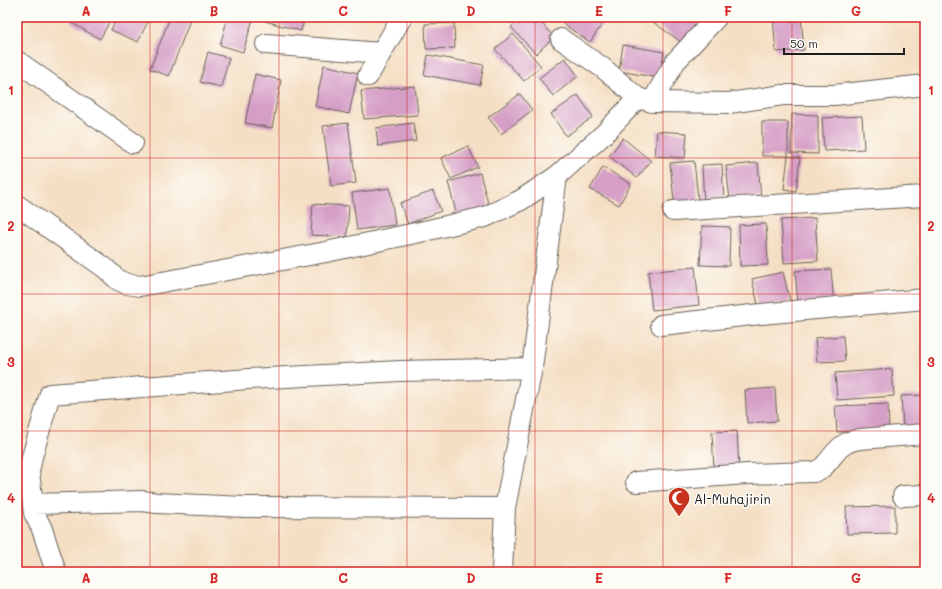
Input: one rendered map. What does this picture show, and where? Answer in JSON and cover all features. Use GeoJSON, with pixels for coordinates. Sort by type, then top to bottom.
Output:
{"type":"FeatureCollection","features":[{"type":"Feature","properties":{"kind":"street"},"geometry":{"type":"LineString","coordinates":[[368,76],[402,17]]}},
{"type":"Feature","properties":{"kind":"street"},"geometry":{"type":"LineString","coordinates":[[17,205],[105,268],[118,280],[126,284],[140,286],[326,252],[485,217],[521,200],[557,176],[645,100],[675,62],[717,17]]}},
{"type":"Feature","properties":{"kind":"street"},"geometry":{"type":"LineString","coordinates":[[561,39],[603,68],[645,100],[729,103],[783,95],[834,94],[925,85]]}},
{"type":"Feature","properties":{"kind":"street"},"geometry":{"type":"LineString","coordinates":[[266,44],[381,52]]}},
{"type":"Feature","properties":{"kind":"street"},"geometry":{"type":"LineString","coordinates":[[17,61],[132,143]]}},
{"type":"Feature","properties":{"kind":"street"},"geometry":{"type":"LineString","coordinates":[[502,572],[505,508],[532,368],[557,176]]}},
{"type":"Feature","properties":{"kind":"street"},"geometry":{"type":"LineString","coordinates":[[673,211],[925,196]]}},
{"type":"Feature","properties":{"kind":"street"},"geometry":{"type":"LineString","coordinates":[[661,324],[925,299]]}},
{"type":"Feature","properties":{"kind":"street"},"geometry":{"type":"LineString","coordinates":[[56,572],[42,529],[34,513],[23,467],[34,450],[50,394],[400,371],[532,368]]}},
{"type":"Feature","properties":{"kind":"street"},"geometry":{"type":"LineString","coordinates":[[636,482],[747,474],[814,472],[825,465],[845,443],[860,439],[925,434]]}},
{"type":"Feature","properties":{"kind":"street"},"geometry":{"type":"LineString","coordinates":[[904,496],[925,495]]}},
{"type":"Feature","properties":{"kind":"street"},"geometry":{"type":"LineString","coordinates":[[33,504],[142,501],[244,507],[505,508]]}},
{"type":"Feature","properties":{"kind":"building"},"geometry":{"type":"Polygon","coordinates":[[[73,17],[103,17],[110,21],[100,39],[70,22],[73,17]]]}},
{"type":"Feature","properties":{"kind":"building"},"geometry":{"type":"Polygon","coordinates":[[[117,17],[150,17],[138,42],[111,30],[117,17]]]}},
{"type":"Feature","properties":{"kind":"building"},"geometry":{"type":"Polygon","coordinates":[[[170,17],[181,17],[190,20],[169,76],[150,69],[170,17]]]}},
{"type":"Feature","properties":{"kind":"building"},"geometry":{"type":"Polygon","coordinates":[[[228,17],[245,17],[253,19],[243,52],[220,45],[228,17]]]}},
{"type":"Feature","properties":{"kind":"building"},"geometry":{"type":"Polygon","coordinates":[[[266,17],[305,17],[301,31],[265,21],[266,17]]]}},
{"type":"Feature","properties":{"kind":"building"},"geometry":{"type":"Polygon","coordinates":[[[522,17],[536,17],[554,37],[536,54],[511,27],[522,17]]]}},
{"type":"Feature","properties":{"kind":"building"},"geometry":{"type":"Polygon","coordinates":[[[568,17],[607,17],[590,42],[563,24],[568,17]]]}},
{"type":"Feature","properties":{"kind":"building"},"geometry":{"type":"Polygon","coordinates":[[[646,17],[690,17],[699,23],[684,44],[646,17]]]}},
{"type":"Feature","properties":{"kind":"building"},"geometry":{"type":"Polygon","coordinates":[[[773,17],[801,17],[804,50],[776,52],[773,17]]]}},
{"type":"Feature","properties":{"kind":"building"},"geometry":{"type":"Polygon","coordinates":[[[454,23],[455,48],[426,49],[425,24],[454,23]]]}},
{"type":"Feature","properties":{"kind":"building"},"geometry":{"type":"Polygon","coordinates":[[[513,34],[541,66],[524,81],[495,49],[513,34]]]}},
{"type":"Feature","properties":{"kind":"building"},"geometry":{"type":"Polygon","coordinates":[[[623,45],[664,52],[659,78],[619,71],[623,45]]]}},
{"type":"Feature","properties":{"kind":"building"},"geometry":{"type":"Polygon","coordinates":[[[208,52],[229,58],[221,87],[200,82],[208,52]]]}},
{"type":"Feature","properties":{"kind":"building"},"geometry":{"type":"Polygon","coordinates":[[[428,55],[484,65],[480,85],[424,75],[428,55]]]}},
{"type":"Feature","properties":{"kind":"building"},"geometry":{"type":"Polygon","coordinates":[[[565,58],[578,76],[553,96],[539,78],[565,58]]]}},
{"type":"Feature","properties":{"kind":"building"},"geometry":{"type":"Polygon","coordinates":[[[324,65],[358,73],[349,114],[315,106],[324,65]]]}},
{"type":"Feature","properties":{"kind":"building"},"geometry":{"type":"Polygon","coordinates":[[[255,74],[281,80],[272,128],[245,123],[255,74]]]}},
{"type":"Feature","properties":{"kind":"building"},"geometry":{"type":"Polygon","coordinates":[[[415,86],[418,115],[364,119],[361,91],[415,86]]]}},
{"type":"Feature","properties":{"kind":"building"},"geometry":{"type":"Polygon","coordinates":[[[520,94],[532,110],[501,134],[488,117],[520,94]]]}},
{"type":"Feature","properties":{"kind":"building"},"geometry":{"type":"Polygon","coordinates":[[[578,95],[593,117],[566,136],[551,114],[578,95]]]}},
{"type":"Feature","properties":{"kind":"building"},"geometry":{"type":"Polygon","coordinates":[[[792,114],[818,115],[818,154],[791,153],[792,114]]]}},
{"type":"Feature","properties":{"kind":"building"},"geometry":{"type":"Polygon","coordinates":[[[862,116],[864,149],[824,151],[822,118],[862,116]]]}},
{"type":"Feature","properties":{"kind":"building"},"geometry":{"type":"Polygon","coordinates":[[[762,122],[788,122],[788,156],[762,156],[762,122]]]}},
{"type":"Feature","properties":{"kind":"building"},"geometry":{"type":"Polygon","coordinates":[[[348,123],[356,183],[331,186],[323,126],[348,123]]]}},
{"type":"Feature","properties":{"kind":"building"},"geometry":{"type":"Polygon","coordinates":[[[413,123],[416,141],[378,146],[376,128],[413,123]]]}},
{"type":"Feature","properties":{"kind":"building"},"geometry":{"type":"Polygon","coordinates":[[[657,131],[687,133],[685,158],[655,156],[657,131]]]}},
{"type":"Feature","properties":{"kind":"building"},"geometry":{"type":"Polygon","coordinates":[[[623,138],[651,161],[637,178],[609,156],[623,138]]]}},
{"type":"Feature","properties":{"kind":"building"},"geometry":{"type":"Polygon","coordinates":[[[468,146],[478,167],[451,179],[441,158],[468,146]]]}},
{"type":"Feature","properties":{"kind":"building"},"geometry":{"type":"Polygon","coordinates":[[[788,156],[800,158],[796,191],[784,189],[788,156]]]}},
{"type":"Feature","properties":{"kind":"building"},"geometry":{"type":"Polygon","coordinates":[[[694,161],[699,208],[675,210],[670,163],[694,161]]]}},
{"type":"Feature","properties":{"kind":"building"},"geometry":{"type":"Polygon","coordinates":[[[758,163],[761,198],[730,200],[726,166],[758,163]]]}},
{"type":"Feature","properties":{"kind":"building"},"geometry":{"type":"Polygon","coordinates":[[[722,164],[724,204],[704,204],[702,165],[722,164]]]}},
{"type":"Feature","properties":{"kind":"building"},"geometry":{"type":"Polygon","coordinates":[[[603,167],[631,184],[619,205],[590,189],[603,167]]]}},
{"type":"Feature","properties":{"kind":"building"},"geometry":{"type":"Polygon","coordinates":[[[480,173],[489,207],[457,216],[448,182],[480,173]]]}},
{"type":"Feature","properties":{"kind":"building"},"geometry":{"type":"Polygon","coordinates":[[[390,188],[395,225],[357,230],[352,193],[390,188]]]}},
{"type":"Feature","properties":{"kind":"building"},"geometry":{"type":"Polygon","coordinates":[[[433,191],[441,211],[408,224],[400,203],[433,191]]]}},
{"type":"Feature","properties":{"kind":"building"},"geometry":{"type":"Polygon","coordinates":[[[313,204],[349,206],[347,237],[311,235],[313,204]]]}},
{"type":"Feature","properties":{"kind":"building"},"geometry":{"type":"Polygon","coordinates":[[[815,218],[818,261],[784,263],[781,220],[815,218]]]}},
{"type":"Feature","properties":{"kind":"building"},"geometry":{"type":"Polygon","coordinates":[[[766,224],[768,265],[740,266],[739,225],[766,224]]]}},
{"type":"Feature","properties":{"kind":"building"},"geometry":{"type":"Polygon","coordinates":[[[702,226],[730,227],[729,266],[700,265],[702,226]]]}},
{"type":"Feature","properties":{"kind":"building"},"geometry":{"type":"Polygon","coordinates":[[[695,267],[699,305],[652,310],[648,272],[695,267]]]}},
{"type":"Feature","properties":{"kind":"building"},"geometry":{"type":"Polygon","coordinates":[[[831,269],[834,304],[798,306],[795,271],[831,269]]]}},
{"type":"Feature","properties":{"kind":"building"},"geometry":{"type":"Polygon","coordinates":[[[783,272],[790,301],[759,309],[752,279],[783,272]]]}},
{"type":"Feature","properties":{"kind":"building"},"geometry":{"type":"Polygon","coordinates":[[[843,336],[845,361],[817,362],[815,338],[843,336]]]}},
{"type":"Feature","properties":{"kind":"building"},"geometry":{"type":"Polygon","coordinates":[[[892,369],[894,396],[837,400],[835,373],[892,369]]]}},
{"type":"Feature","properties":{"kind":"building"},"geometry":{"type":"Polygon","coordinates":[[[775,388],[777,421],[747,423],[745,390],[775,388]]]}},
{"type":"Feature","properties":{"kind":"building"},"geometry":{"type":"Polygon","coordinates":[[[925,395],[925,427],[903,428],[901,396],[925,395]]]}},
{"type":"Feature","properties":{"kind":"building"},"geometry":{"type":"Polygon","coordinates":[[[888,404],[889,430],[837,432],[835,406],[888,404]]]}},
{"type":"Feature","properties":{"kind":"building"},"geometry":{"type":"Polygon","coordinates":[[[737,431],[739,470],[714,471],[712,432],[737,431]]]}},
{"type":"Feature","properties":{"kind":"building"},"geometry":{"type":"Polygon","coordinates":[[[895,506],[895,533],[847,534],[846,507],[895,506]]]}},
{"type":"Feature","properties":{"kind":"place","name":"Al-Muhajirin"},"geometry":{"type":"Point","coordinates":[679,518]}}]}
